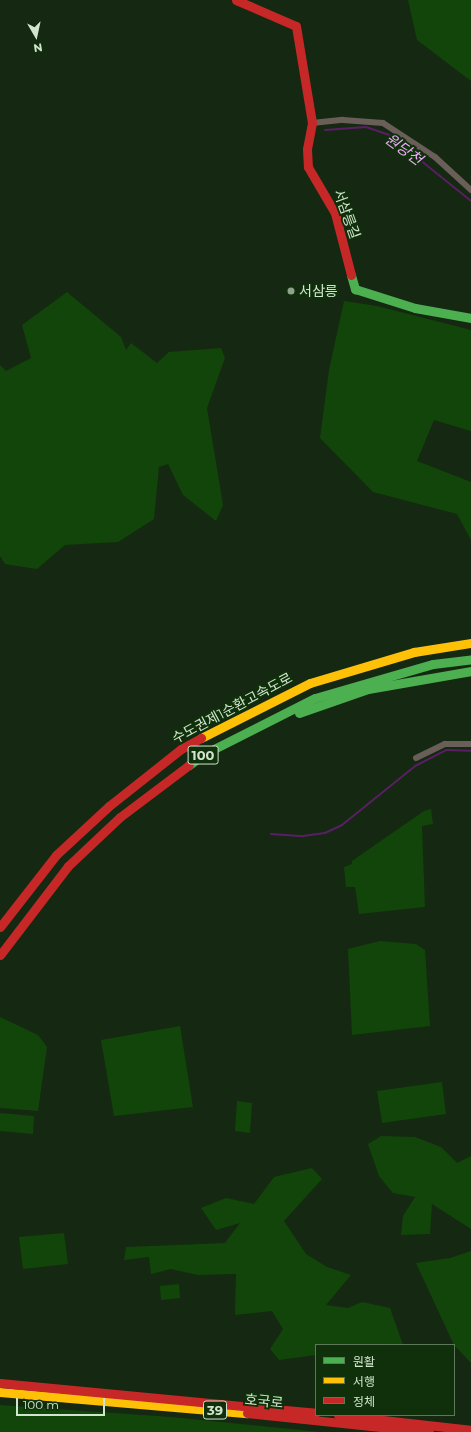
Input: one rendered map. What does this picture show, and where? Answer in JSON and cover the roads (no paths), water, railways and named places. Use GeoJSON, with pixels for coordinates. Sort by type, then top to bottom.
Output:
{"type":"FeatureCollection","features":[{"type":"Feature","properties":{"kind":"main road","name":"서삼릉길"},"geometry":{"type":"LineString","coordinates":[[236,0],[296,26],[312,123],[307,149],[308,167],[335,213],[355,289],[416,308],[471,318]]}},
{"type":"Feature","properties":{"kind":"main road","name":"수도권제1순환고속도로"},"geometry":{"type":"LineString","coordinates":[[0,928],[33,883],[66,845],[109,806],[181,749],[257,707],[310,683],[414,652],[471,643]]}},
{"type":"Feature","properties":{"kind":"main road","name":"수도권제1순환고속도로"},"geometry":{"type":"LineString","coordinates":[[0,955],[68,866],[120,817],[190,764],[236,736],[315,698],[433,664],[471,659]]}},
{"type":"Feature","properties":{"kind":"main road"},"geometry":{"type":"LineString","coordinates":[[190,764],[284,719],[349,694],[397,682],[471,671]]}},
{"type":"Feature","properties":{"kind":"main road","name":"호국로"},"geometry":{"type":"LineString","coordinates":[[0,1383],[315,1413]]}},
{"type":"Feature","properties":{"kind":"main road","name":"호국로"},"geometry":{"type":"LineString","coordinates":[[0,1392],[149,1402],[404,1427],[471,1430]]}},
{"type":"Feature","properties":{"kind":"main road","name":"호국로"},"geometry":{"type":"LineString","coordinates":[[344,1416],[429,1432]]}},
{"type":"Feature","properties":{"kind":"street"},"geometry":{"type":"LineString","coordinates":[[312,123],[343,120],[383,123],[435,157],[471,190]]}},
{"type":"Feature","properties":{"kind":"street"},"geometry":{"type":"LineString","coordinates":[[416,758],[445,744],[471,744]]}},
{"type":"Feature","properties":{"kind":"waterway","name":"원당천"},"geometry":{"type":"LineString","coordinates":[[325,130],[366,127],[389,135],[471,201]]}},
{"type":"Feature","properties":{"kind":"waterway"},"geometry":{"type":"LineString","coordinates":[[271,834],[303,836],[325,833],[342,825],[415,766],[446,750],[471,751]]}},
{"type":"Feature","properties":{"kind":"place","name":"서삼릉"},"geometry":{"type":"Point","coordinates":[291,291]}}]}
